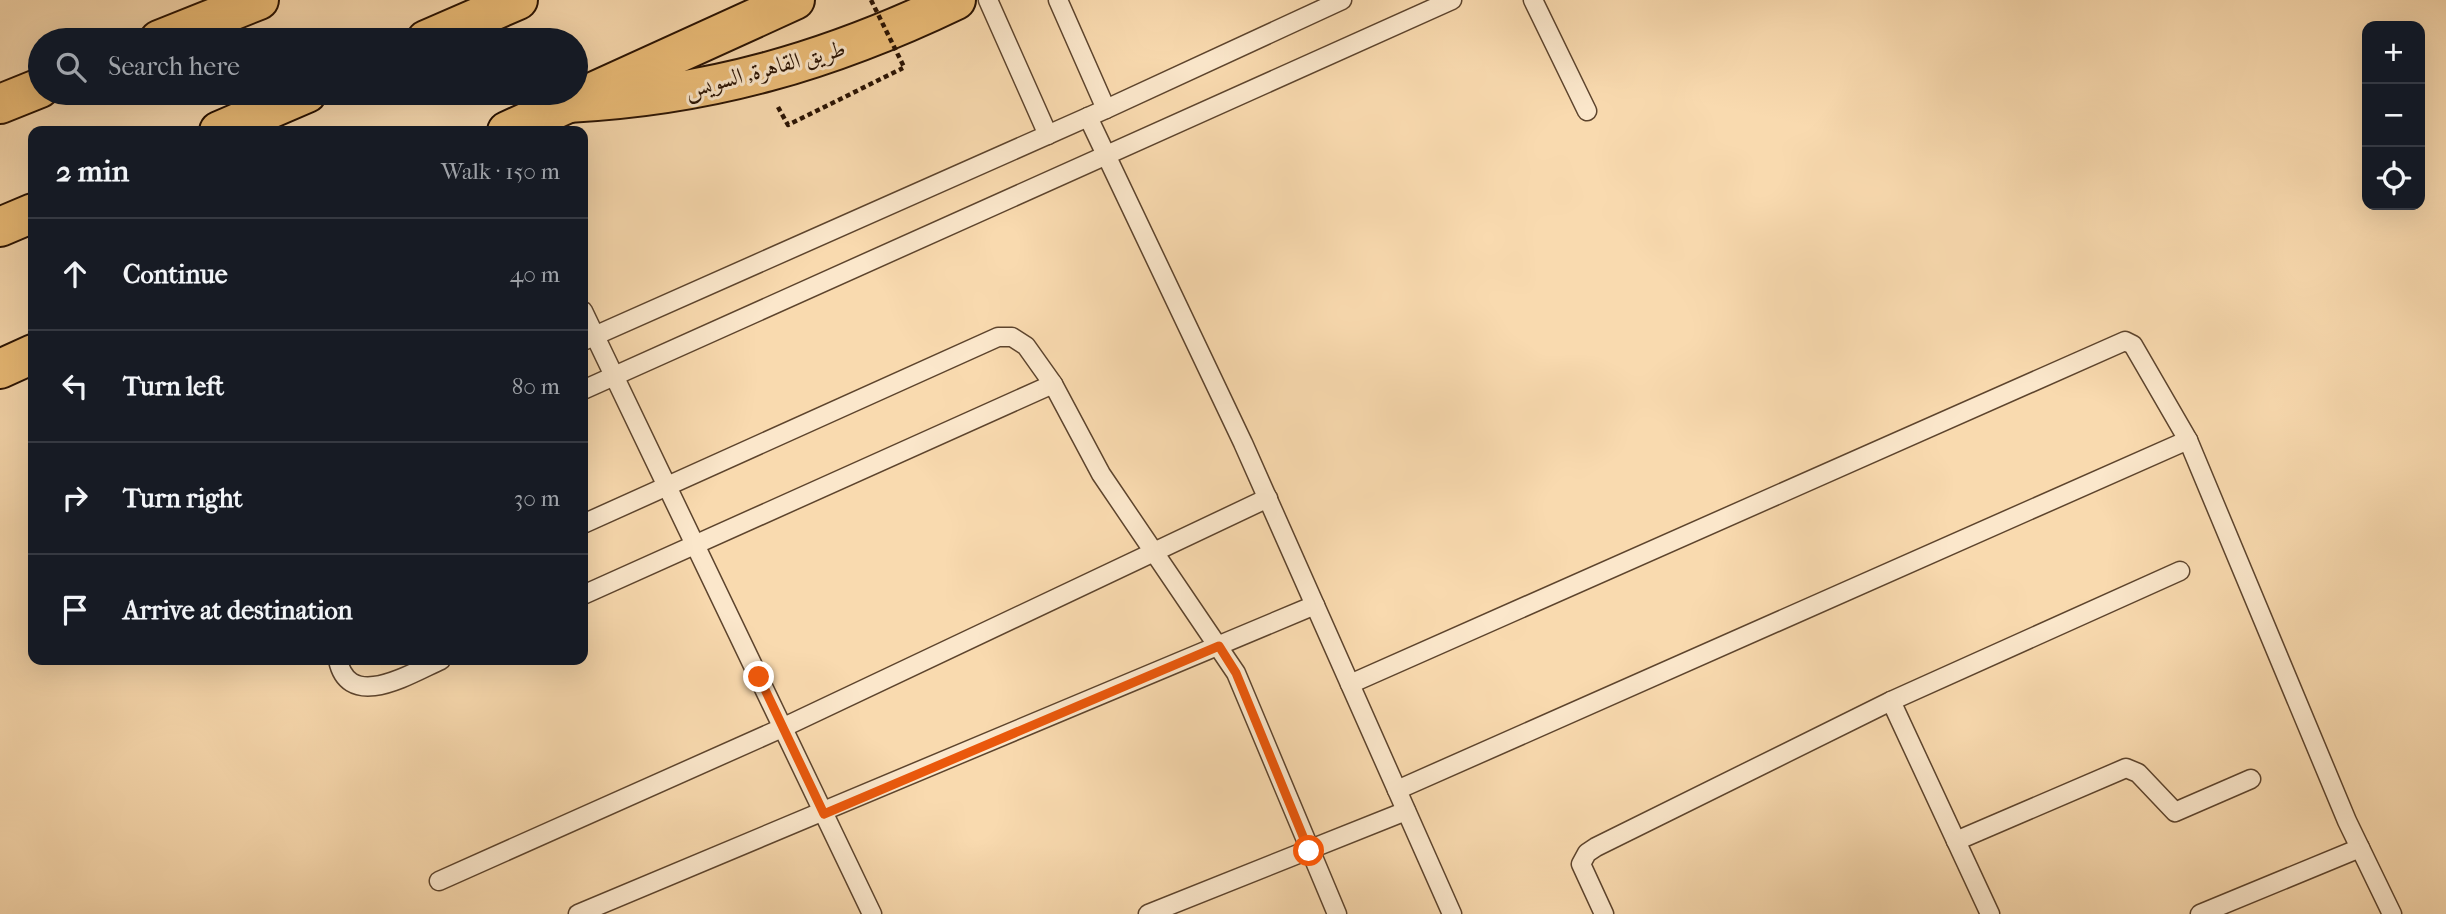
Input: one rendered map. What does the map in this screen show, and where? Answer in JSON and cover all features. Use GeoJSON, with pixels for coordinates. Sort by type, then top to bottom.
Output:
{"type":"FeatureCollection","features":[{"type":"Feature","properties":{"kind":"main road"},"geometry":{"type":"LineString","coordinates":[[178,28],[207,10],[257,0]]}},
{"type":"Feature","properties":{"kind":"main road"},"geometry":{"type":"LineString","coordinates":[[454,28],[518,0]]}},
{"type":"Feature","properties":{"kind":"main road","name":"طريق القاهرة, السويس"},"geometry":{"type":"LineString","coordinates":[[588,93],[795,0]]}},
{"type":"Feature","properties":{"kind":"main road","name":"طريق القاهرة, السويس"},"geometry":{"type":"LineString","coordinates":[[588,101],[665,95],[762,75],[875,38],[956,0]]}},
{"type":"Feature","properties":{"kind":"main road"},"geometry":{"type":"LineString","coordinates":[[0,104],[28,93]]}},
{"type":"Feature","properties":{"kind":"main road"},"geometry":{"type":"LineString","coordinates":[[231,126],[279,105]]}},
{"type":"Feature","properties":{"kind":"main road","name":"طريق القاهرة, السويس"},"geometry":{"type":"LineString","coordinates":[[518,126],[562,105]]}},
{"type":"Feature","properties":{"kind":"main road"},"geometry":{"type":"LineString","coordinates":[[0,227],[28,215]]}},
{"type":"Feature","properties":{"kind":"main road"},"geometry":{"type":"LineString","coordinates":[[0,369],[28,356]]}},
{"type":"Feature","properties":{"kind":"lane"},"geometry":{"type":"LineString","coordinates":[[988,0],[1048,135]]}},
{"type":"Feature","properties":{"kind":"lane"},"geometry":{"type":"LineString","coordinates":[[1058,0],[1106,109]]}},
{"type":"Feature","properties":{"kind":"lane"},"geometry":{"type":"LineString","coordinates":[[872,914],[616,375],[589,338],[1106,109],[1342,0]]}},
{"type":"Feature","properties":{"kind":"lane"},"geometry":{"type":"LineString","coordinates":[[588,388],[1452,0]]}},
{"type":"Feature","properties":{"kind":"lane"},"geometry":{"type":"LineString","coordinates":[[1533,0],[1587,111]]}},
{"type":"Feature","properties":{"kind":"lane"},"geometry":{"type":"LineString","coordinates":[[1088,117],[1268,498],[1452,914]]}},
{"type":"Feature","properties":{"kind":"lane"},"geometry":{"type":"LineString","coordinates":[[588,522],[998,337],[1012,337],[1026,346],[1053,384],[1101,474],[1236,673],[1337,914]]}},
{"type":"Feature","properties":{"kind":"lane"},"geometry":{"type":"LineString","coordinates":[[1350,684],[2125,341],[2133,345],[2188,440],[2360,848],[2392,914]]}},
{"type":"Feature","properties":{"kind":"lane"},"geometry":{"type":"LineString","coordinates":[[588,594],[1053,384]]}},
{"type":"Feature","properties":{"kind":"lane"},"geometry":{"type":"LineString","coordinates":[[1397,790],[2188,440]]}},
{"type":"Feature","properties":{"kind":"lane"},"geometry":{"type":"LineString","coordinates":[[439,881],[782,728],[1268,498]]}},
{"type":"Feature","properties":{"kind":"lane"},"geometry":{"type":"LineString","coordinates":[[1604,914],[1582,870],[1582,859],[1587,853],[1891,701],[2180,571]]}},
{"type":"Feature","properties":{"kind":"lane"},"geometry":{"type":"LineString","coordinates":[[578,914],[824,814],[1315,605]]}},
{"type":"Feature","properties":{"kind":"lane"},"geometry":{"type":"LineString","coordinates":[[340,665],[344,675],[354,683],[376,688],[429,665]]}},
{"type":"Feature","properties":{"kind":"lane"},"geometry":{"type":"LineString","coordinates":[[1891,701],[1990,914]]}},
{"type":"Feature","properties":{"kind":"lane"},"geometry":{"type":"LineString","coordinates":[[1956,841],[2126,768],[2138,773],[2175,811],[2251,779]]}},
{"type":"Feature","properties":{"kind":"lane"},"geometry":{"type":"LineString","coordinates":[[1148,914],[1406,811]]}},
{"type":"Feature","properties":{"kind":"lane"},"geometry":{"type":"LineString","coordinates":[[2200,914],[2360,848]]}},
{"type":"Feature","properties":{"kind":"path"},"geometry":{"type":"LineString","coordinates":[[788,125],[904,67],[871,0]]}},
{"type":"Feature","properties":{"kind":"route"},"geometry":{"type":"LineString","coordinates":[[759,677],[824,814],[1219,646],[1236,673],[1309,851]]}}]}
